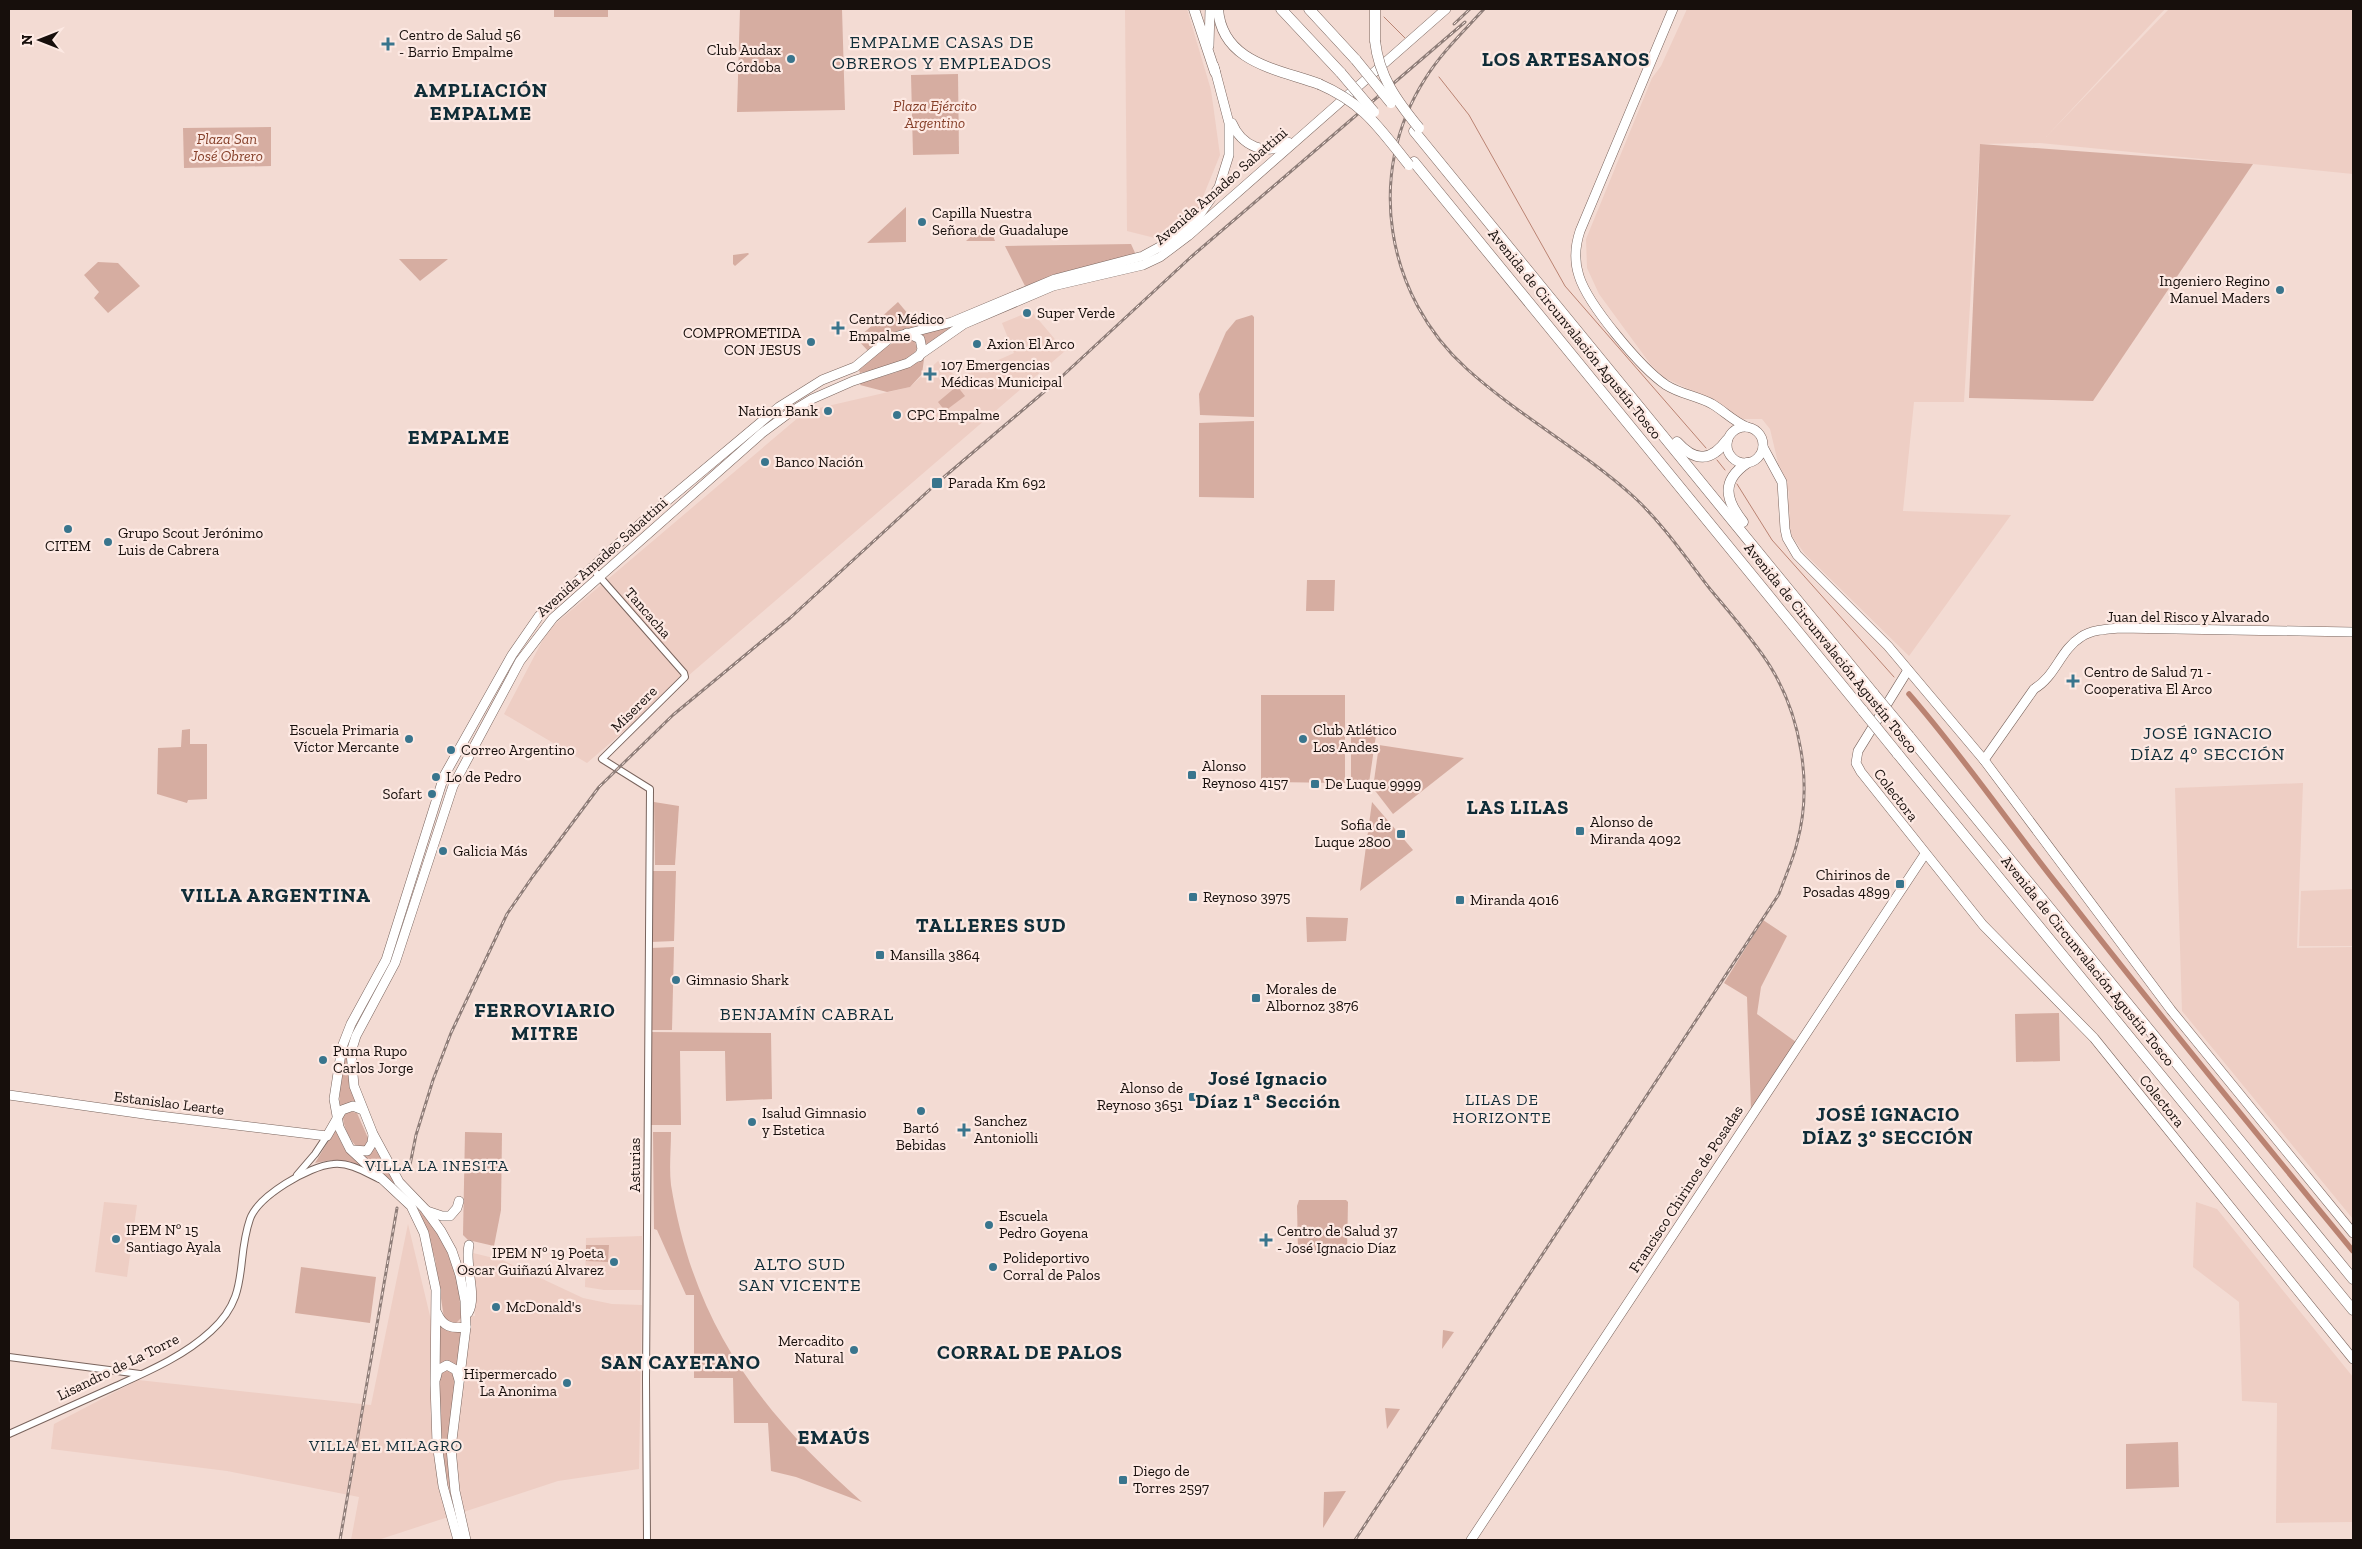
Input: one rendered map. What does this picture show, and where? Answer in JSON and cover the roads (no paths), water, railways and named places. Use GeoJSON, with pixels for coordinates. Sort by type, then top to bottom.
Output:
{"type":"FeatureCollection","features":[{"type":"Feature","properties":{"kind":"highway"},"geometry":{"type":"LineString","coordinates":[[1194,9],[1215,72]]}},
{"type":"Feature","properties":{"kind":"highway"},"geometry":{"type":"LineString","coordinates":[[1218,9],[1225,34],[1243,56],[1256,63],[1319,84],[1348,98],[1364,111],[1412,164]]}},
{"type":"Feature","properties":{"kind":"highway","name":"Avenida de Circunvalación Agustín Tosco"},"geometry":{"type":"LineString","coordinates":[[1281,9],[1341,73],[1412,164],[1545,322],[2353,1310]]}},
{"type":"Feature","properties":{"kind":"highway","name":"Avenida de Circunvalación Agustín Tosco"},"geometry":{"type":"LineString","coordinates":[[1309,9],[1416,130],[1534,278],[2353,1279]]}},
{"type":"Feature","properties":{"kind":"highway"},"geometry":{"type":"LineString","coordinates":[[1375,9],[1375,41],[1378,63],[1387,86],[1416,130]]}},
{"type":"Feature","properties":{"kind":"highway"},"geometry":{"type":"LineString","coordinates":[[1550,296],[1579,324],[1686,452],[1697,456],[1708,456],[1720,449],[1728,439]]}},
{"type":"Feature","properties":{"kind":"highway"},"geometry":{"type":"LineString","coordinates":[[1748,463],[1731,476],[1728,489],[1729,498],[1737,515],[1773,561],[1790,591]]}},
{"type":"Feature","properties":{"kind":"main road","name":"Avenida Amadeo Sabattini"},"geometry":{"type":"LineString","coordinates":[[466,1540],[440,1476],[434,1384],[436,1310],[432,1265],[422,1226],[411,1206],[382,1181],[350,1149],[342,1136],[336,1118],[335,1085],[342,1047],[351,1024],[386,960],[444,776],[525,633],[548,606],[764,418],[809,388],[855,367],[886,340],[952,322],[1061,277],[1136,258],[1161,247],[1196,220],[1208,206],[1225,172],[1230,139],[1225,101],[1215,72],[1208,40],[1210,9]]}},
{"type":"Feature","properties":{"kind":"main road"},"geometry":{"type":"LineString","coordinates":[[1384,61],[1411,33],[1440,9]]}},
{"type":"Feature","properties":{"kind":"main road","name":"Avenida Amadeo Sabattini"},"geometry":{"type":"LineString","coordinates":[[458,1540],[451,1448],[466,1322],[460,1275],[452,1252],[440,1231],[425,1210],[395,1176],[373,1134],[353,1079],[351,1062],[353,1044],[395,963],[453,786],[534,640],[553,618],[599,576],[762,433],[788,413],[805,402],[853,380],[895,368],[919,357],[964,324],[1027,296],[1070,281],[1144,265],[1160,257],[1188,236],[1384,61],[1446,9]]}},
{"type":"Feature","properties":{"kind":"main road"},"geometry":{"type":"LineString","coordinates":[[1674,9],[1580,231],[1575,254],[1576,265],[1584,288],[1594,304],[1648,370],[1671,388],[1711,404],[1734,421],[1759,433],[1763,447],[1784,488],[1784,521],[1792,547],[1802,561],[1888,646],[1984,760],[2171,1010],[2353,1233]]}},
{"type":"Feature","properties":{"kind":"main road"},"geometry":{"type":"LineString","coordinates":[[1225,101],[1234,128],[1244,141],[1258,148],[1275,148],[1288,142],[1337,98],[1374,70]]}},
{"type":"Feature","properties":{"kind":"main road"},"geometry":{"type":"LineString","coordinates":[[907,333],[920,338],[922,349],[919,357]]}},
{"type":"Feature","properties":{"kind":"main road"},"geometry":{"type":"LineString","coordinates":[[1720,411],[1726,424],[1727,449],[1731,457],[1738,462],[1764,466],[1777,473]]}},
{"type":"Feature","properties":{"kind":"main road"},"geometry":{"type":"LineString","coordinates":[[1728,439],[1734,430],[1747,426]]}},
{"type":"Feature","properties":{"kind":"main road"},"geometry":{"type":"LineString","coordinates":[[1748,463],[1758,458],[1763,447]]}},
{"type":"Feature","properties":{"kind":"main road","name":"Juan del Risco y Alvarado"},"geometry":{"type":"LineString","coordinates":[[1984,760],[2034,689],[2046,682],[2074,642],[2084,635],[2110,629],[2353,632]]}},
{"type":"Feature","properties":{"kind":"main road","name":"Colectora"},"geometry":{"type":"LineString","coordinates":[[1908,670],[1856,758],[1861,772],[1983,925],[2094,1038],[2353,1359]]}},
{"type":"Feature","properties":{"kind":"main road","name":"Francisco Chirinos de Posadas"},"geometry":{"type":"LineString","coordinates":[[1471,1540],[1925,854]]}},
{"type":"Feature","properties":{"kind":"main road","name":"Estanislao Learte"},"geometry":{"type":"LineString","coordinates":[[9,1095],[151,1115],[327,1136]]}},
{"type":"Feature","properties":{"kind":"main road"},"geometry":{"type":"LineString","coordinates":[[336,1118],[342,1110],[348,1107],[363,1110]]}},
{"type":"Feature","properties":{"kind":"main road","name":"Lisandro de La Torre"},"geometry":{"type":"LineString","coordinates":[[327,1136],[336,1118]]}},
{"type":"Feature","properties":{"kind":"main road"},"geometry":{"type":"LineString","coordinates":[[350,1149],[359,1152],[367,1151],[372,1143],[373,1134]]}},
{"type":"Feature","properties":{"kind":"main road"},"geometry":{"type":"LineString","coordinates":[[425,1210],[436,1215],[446,1216],[453,1213],[459,1201]]}},
{"type":"Feature","properties":{"kind":"main road"},"geometry":{"type":"LineString","coordinates":[[436,1310],[444,1325],[452,1328],[466,1322],[471,1309],[472,1298],[468,1256],[469,1245]]}},
{"type":"Feature","properties":{"kind":"main road"},"geometry":{"type":"LineString","coordinates":[[434,1384],[438,1370],[447,1365],[456,1370],[459,1388]]}},
{"type":"Feature","properties":{"kind":"street","name":"Tancacha"},"geometry":{"type":"LineString","coordinates":[[591,567],[684,673],[685,677]]}},
{"type":"Feature","properties":{"kind":"street","name":"Miserere"},"geometry":{"type":"LineString","coordinates":[[650,790],[602,760],[685,677]]}},
{"type":"Feature","properties":{"kind":"street","name":"Asturias"},"geometry":{"type":"LineString","coordinates":[[647,1540],[650,790]]}},
{"type":"Feature","properties":{"kind":"street","name":"Lisandro de La Torre"},"geometry":{"type":"LineString","coordinates":[[291,1181],[311,1159],[327,1136]]}},
{"type":"Feature","properties":{"kind":"street","name":"Lisandro de La Torre"},"geometry":{"type":"LineString","coordinates":[[9,1434],[141,1374],[189,1348],[221,1322],[236,1298],[251,1217],[265,1200],[291,1181],[310,1170],[333,1164],[350,1166],[382,1181]]}},
{"type":"Feature","properties":{"kind":"street"},"geometry":{"type":"LineString","coordinates":[[9,1357],[141,1374]]}},
{"type":"Feature","properties":{"kind":"waterway"},"geometry":{"type":"LineString","coordinates":[[1384,17],[1405,38]]}},
{"type":"Feature","properties":{"kind":"waterway"},"geometry":{"type":"LineString","coordinates":[[1439,77],[1469,115],[1565,286],[1706,448]]}},
{"type":"Feature","properties":{"kind":"waterway"},"geometry":{"type":"LineString","coordinates":[[1717,460],[1725,470]]}},
{"type":"Feature","properties":{"kind":"waterway"},"geometry":{"type":"LineString","coordinates":[[1737,484],[1772,540],[1894,677]]}},
{"type":"Feature","properties":{"kind":"waterway"},"geometry":{"type":"LineString","coordinates":[[1909,694],[1949,742],[2044,868],[2135,983],[2353,1251]]}},
{"type":"Feature","properties":{"kind":"railway"},"geometry":{"type":"LineString","coordinates":[[1454,24],[1470,9]]}},
{"type":"Feature","properties":{"kind":"railway"},"geometry":{"type":"LineString","coordinates":[[1355,1540],[1779,894],[1797,843],[1802,821],[1804,798],[1801,752],[1790,707],[1770,666],[1749,636],[1645,507],[1614,480],[1508,402],[1467,369],[1439,339],[1417,306],[1402,270],[1393,232],[1390,193],[1395,154],[1406,115],[1431,69],[1484,9]]}},
{"type":"Feature","properties":{"kind":"railway"},"geometry":{"type":"LineString","coordinates":[[409,1170],[416,1135],[433,1080],[451,1033],[507,914],[599,787],[673,715],[790,618],[937,483],[1058,380],[1191,257],[1465,22]]}},
{"type":"Feature","properties":{"kind":"railway"},"geometry":{"type":"LineString","coordinates":[[340,1540],[397,1208]]}},
{"type":"Feature","properties":{"kind":"place","name":"Centro de Salud 56 - Barrio Empalme"},"geometry":{"type":"Point","coordinates":[388,44]}},
{"type":"Feature","properties":{"kind":"place","name":"Club Audax Córdoba"},"geometry":{"type":"Point","coordinates":[791,59]}},
{"type":"Feature","properties":{"kind":"place","name":"Capilla Nuestra Señora de Guadalupe"},"geometry":{"type":"Point","coordinates":[922,222]}},
{"type":"Feature","properties":{"kind":"place","name":"Ingeniero Regino Manuel Maders"},"geometry":{"type":"Point","coordinates":[2280,290]}},
{"type":"Feature","properties":{"kind":"place","name":"Super Verde"},"geometry":{"type":"Point","coordinates":[1027,313]}},
{"type":"Feature","properties":{"kind":"place","name":"Centro Médico Empalme"},"geometry":{"type":"Point","coordinates":[838,328]}},
{"type":"Feature","properties":{"kind":"place","name":"COMPROMETIDA CON JESUS"},"geometry":{"type":"Point","coordinates":[811,342]}},
{"type":"Feature","properties":{"kind":"place","name":"Axion El Arco"},"geometry":{"type":"Point","coordinates":[977,344]}},
{"type":"Feature","properties":{"kind":"place","name":"107 Emergencias Médicas Municipal"},"geometry":{"type":"Point","coordinates":[930,374]}},
{"type":"Feature","properties":{"kind":"place","name":"Nation Bank"},"geometry":{"type":"Point","coordinates":[828,411]}},
{"type":"Feature","properties":{"kind":"place","name":"CPC Empalme"},"geometry":{"type":"Point","coordinates":[897,415]}},
{"type":"Feature","properties":{"kind":"place","name":"Banco Nación"},"geometry":{"type":"Point","coordinates":[765,462]}},
{"type":"Feature","properties":{"kind":"place","name":"Parada Km 692"},"geometry":{"type":"Point","coordinates":[937,483]}},
{"type":"Feature","properties":{"kind":"place","name":"CITEM"},"geometry":{"type":"Point","coordinates":[68,529]}},
{"type":"Feature","properties":{"kind":"place","name":"Grupo Scout Jerónimo Luis de Cabrera"},"geometry":{"type":"Point","coordinates":[108,542]}},
{"type":"Feature","properties":{"kind":"place","name":"Centro de Salud 71 - Cooperativa El Arco"},"geometry":{"type":"Point","coordinates":[2073,681]}},
{"type":"Feature","properties":{"kind":"place","name":"Escuela Primaria Víctor Mercante"},"geometry":{"type":"Point","coordinates":[409,739]}},
{"type":"Feature","properties":{"kind":"place","name":"Club Atlético Los Andes"},"geometry":{"type":"Point","coordinates":[1303,739]}},
{"type":"Feature","properties":{"kind":"place","name":"Correo Argentino"},"geometry":{"type":"Point","coordinates":[451,750]}},
{"type":"Feature","properties":{"kind":"place","name":"Alonso Reynoso 4157"},"geometry":{"type":"Point","coordinates":[1192,775]}},
{"type":"Feature","properties":{"kind":"place","name":"Lo de Pedro"},"geometry":{"type":"Point","coordinates":[436,777]}},
{"type":"Feature","properties":{"kind":"place","name":"De Luque 9999"},"geometry":{"type":"Point","coordinates":[1315,784]}},
{"type":"Feature","properties":{"kind":"place","name":"Sofart"},"geometry":{"type":"Point","coordinates":[432,794]}},
{"type":"Feature","properties":{"kind":"place","name":"Alonso de Miranda 4092"},"geometry":{"type":"Point","coordinates":[1580,831]}},
{"type":"Feature","properties":{"kind":"place","name":"Sofia de Luque 2800"},"geometry":{"type":"Point","coordinates":[1401,834]}},
{"type":"Feature","properties":{"kind":"place","name":"Galicia Más"},"geometry":{"type":"Point","coordinates":[443,851]}},
{"type":"Feature","properties":{"kind":"place","name":"Chirinos de Posadas 4899"},"geometry":{"type":"Point","coordinates":[1900,884]}},
{"type":"Feature","properties":{"kind":"place","name":"Reynoso 3975"},"geometry":{"type":"Point","coordinates":[1193,897]}},
{"type":"Feature","properties":{"kind":"place","name":"Miranda 4016"},"geometry":{"type":"Point","coordinates":[1460,900]}},
{"type":"Feature","properties":{"kind":"place","name":"Mansilla 3864"},"geometry":{"type":"Point","coordinates":[880,955]}},
{"type":"Feature","properties":{"kind":"place","name":"Gimnasio Shark"},"geometry":{"type":"Point","coordinates":[676,980]}},
{"type":"Feature","properties":{"kind":"place","name":"Morales de Albornoz 3876"},"geometry":{"type":"Point","coordinates":[1256,998]}},
{"type":"Feature","properties":{"kind":"place","name":"Puma Rupo Carlos Jorge"},"geometry":{"type":"Point","coordinates":[323,1060]}},
{"type":"Feature","properties":{"kind":"place","name":"Alonso de Reynoso 3651"},"geometry":{"type":"Point","coordinates":[1193,1097]}},
{"type":"Feature","properties":{"kind":"place","name":"Bartó Bebidas"},"geometry":{"type":"Point","coordinates":[921,1111]}},
{"type":"Feature","properties":{"kind":"place","name":"Isalud Gimnasio y Estetica"},"geometry":{"type":"Point","coordinates":[752,1122]}},
{"type":"Feature","properties":{"kind":"place","name":"Sanchez Antoniolli"},"geometry":{"type":"Point","coordinates":[964,1130]}},
{"type":"Feature","properties":{"kind":"place","name":"Escuela Pedro Goyena"},"geometry":{"type":"Point","coordinates":[989,1225]}},
{"type":"Feature","properties":{"kind":"place","name":"IPEM Nº 15 Santiago Ayala"},"geometry":{"type":"Point","coordinates":[116,1239]}},
{"type":"Feature","properties":{"kind":"place","name":"Centro de Salud 37 - José Ignacio Díaz"},"geometry":{"type":"Point","coordinates":[1266,1240]}},
{"type":"Feature","properties":{"kind":"place","name":"IPEM Nº 19 Poeta Oscar Guiñazú Alvarez"},"geometry":{"type":"Point","coordinates":[614,1262]}},
{"type":"Feature","properties":{"kind":"place","name":"Polideportivo Corral de Palos"},"geometry":{"type":"Point","coordinates":[993,1267]}},
{"type":"Feature","properties":{"kind":"place","name":"McDonald's"},"geometry":{"type":"Point","coordinates":[496,1307]}},
{"type":"Feature","properties":{"kind":"place","name":"Mercadito Natural"},"geometry":{"type":"Point","coordinates":[854,1350]}},
{"type":"Feature","properties":{"kind":"place","name":"Hipermercado La Anonima"},"geometry":{"type":"Point","coordinates":[567,1383]}},
{"type":"Feature","properties":{"kind":"place","name":"Diego de Torres 2597"},"geometry":{"type":"Point","coordinates":[1123,1480]}},
{"type":"Feature","properties":{"kind":"district","name":"EMPALME CASAS DE OBREROS Y EMPLEADOS"},"geometry":{"type":"Point","coordinates":[942,52]}},
{"type":"Feature","properties":{"kind":"district","name":"LOS ARTESANOS"},"geometry":{"type":"Point","coordinates":[1566,59]}},
{"type":"Feature","properties":{"kind":"district","name":"AMPLIACIÓN EMPALME"},"geometry":{"type":"Point","coordinates":[481,102]}},
{"type":"Feature","properties":{"kind":"district","name":"EMPALME"},"geometry":{"type":"Point","coordinates":[459,437]}},
{"type":"Feature","properties":{"kind":"district","name":"JOSÉ IGNACIO DÍAZ 4° SECCIÓN"},"geometry":{"type":"Point","coordinates":[2208,743]}},
{"type":"Feature","properties":{"kind":"district","name":"LAS LILAS"},"geometry":{"type":"Point","coordinates":[1518,807]}},
{"type":"Feature","properties":{"kind":"district","name":"VILLA ARGENTINA"},"geometry":{"type":"Point","coordinates":[276,895]}},
{"type":"Feature","properties":{"kind":"district","name":"TALLERES SUD"},"geometry":{"type":"Point","coordinates":[991,925]}},
{"type":"Feature","properties":{"kind":"district","name":"BENJAMÍN CABRAL"},"geometry":{"type":"Point","coordinates":[807,1014]}},
{"type":"Feature","properties":{"kind":"district","name":"FERROVIARIO MITRE"},"geometry":{"type":"Point","coordinates":[545,1022]}},
{"type":"Feature","properties":{"kind":"district","name":"José Ignacio Díaz 1ª Sección"},"geometry":{"type":"Point","coordinates":[1268,1090]}},
{"type":"Feature","properties":{"kind":"district","name":"LILAS DE HORIZONTE"},"geometry":{"type":"Point","coordinates":[1502,1108]}},
{"type":"Feature","properties":{"kind":"district","name":"JOSÉ IGNACIO DÍAZ 3° SECCIÓN"},"geometry":{"type":"Point","coordinates":[1888,1126]}},
{"type":"Feature","properties":{"kind":"district","name":"VILLA LA INESITA"},"geometry":{"type":"Point","coordinates":[437,1165]}},
{"type":"Feature","properties":{"kind":"district","name":"ALTO SUD SAN VICENTE"},"geometry":{"type":"Point","coordinates":[800,1274]}},
{"type":"Feature","properties":{"kind":"district","name":"CORRAL DE PALOS"},"geometry":{"type":"Point","coordinates":[1030,1352]}},
{"type":"Feature","properties":{"kind":"district","name":"SAN CAYETANO"},"geometry":{"type":"Point","coordinates":[681,1362]}},
{"type":"Feature","properties":{"kind":"district","name":"EMAÚS"},"geometry":{"type":"Point","coordinates":[834,1437]}},
{"type":"Feature","properties":{"kind":"district","name":"VILLA EL MILAGRO"},"geometry":{"type":"Point","coordinates":[386,1445]}},
{"type":"Feature","properties":{"kind":"park label","name":"Plaza Ejército Argentino"},"geometry":{"type":"Point","coordinates":[935,114]}},
{"type":"Feature","properties":{"kind":"park label","name":"Plaza San José Obrero"},"geometry":{"type":"Point","coordinates":[227,148]}}]}
